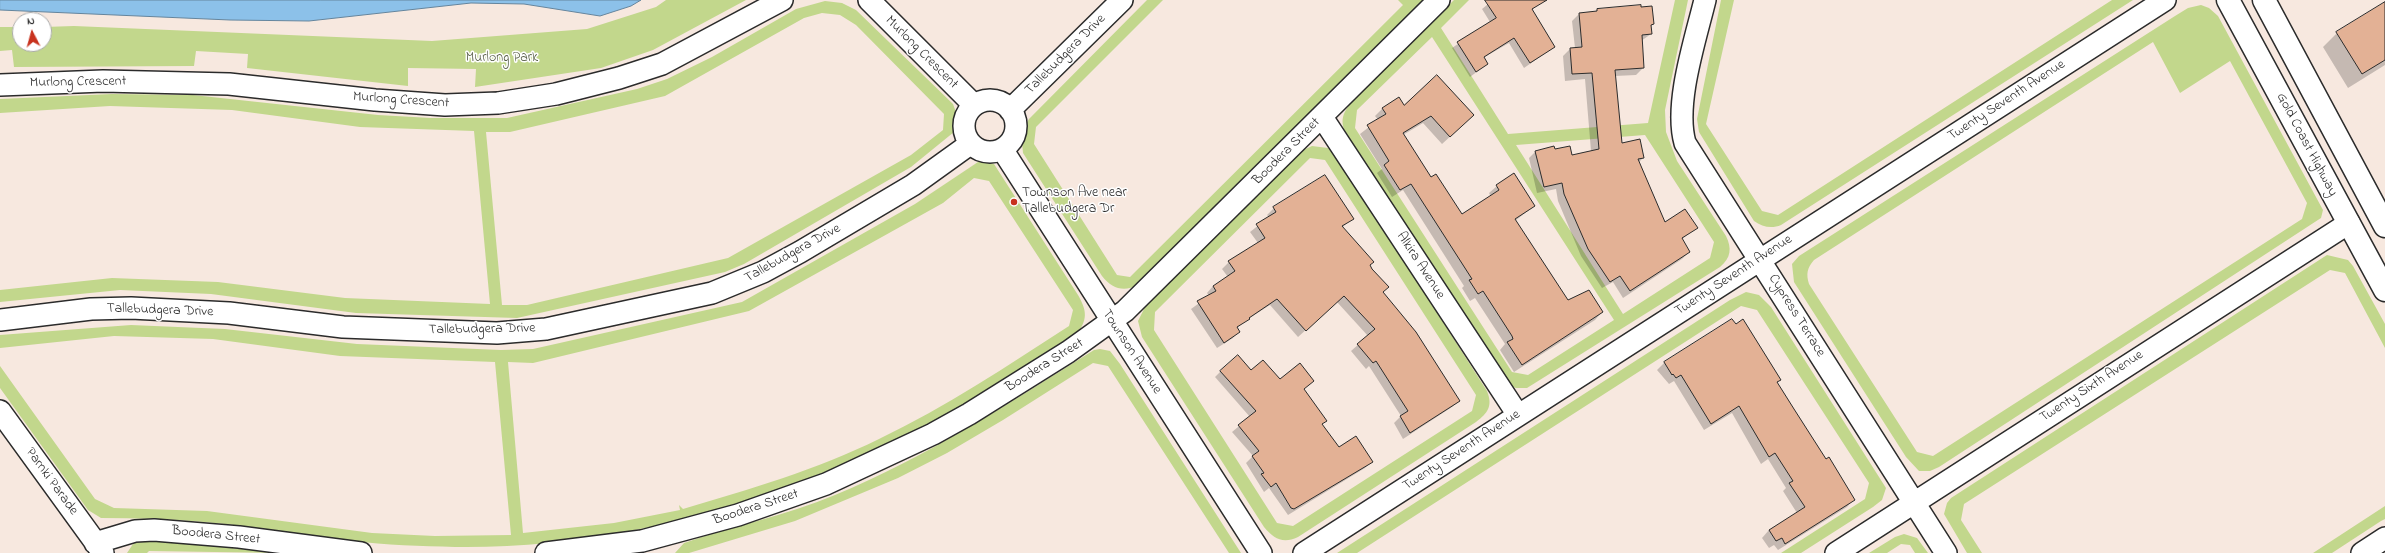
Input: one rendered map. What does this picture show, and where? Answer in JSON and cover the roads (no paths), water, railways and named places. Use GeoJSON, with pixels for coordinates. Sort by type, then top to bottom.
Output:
{"type":"FeatureCollection","features":[{"type":"Feature","properties":{"kind":"highway","name":"Gold Coast Highway"},"geometry":{"type":"LineString","coordinates":[[2228,0],[2385,290]]}},
{"type":"Feature","properties":{"kind":"highway"},"geometry":{"type":"LineString","coordinates":[[2264,0],[2385,226]]}},
{"type":"Feature","properties":{"kind":"street","name":"Murlong Crescent"},"geometry":{"type":"LineString","coordinates":[[0,85],[103,81],[229,84],[445,105],[498,103],[556,94],[619,78],[662,64],[782,0]]}},
{"type":"Feature","properties":{"kind":"street","name":"Murlong Crescent"},"geometry":{"type":"LineString","coordinates":[[869,0],[974,105]]}},
{"type":"Feature","properties":{"kind":"street","name":"Tallebudgera Drive"},"geometry":{"type":"LineString","coordinates":[[1010,110],[1122,0]]}},
{"type":"Feature","properties":{"kind":"street","name":"Boodera Street"},"geometry":{"type":"LineString","coordinates":[[546,553],[647,547],[771,504],[865,468],[969,414],[1112,322],[1322,117],[1439,0]]}},
{"type":"Feature","properties":{"kind":"street","name":"Cypress Terrace"},"geometry":{"type":"LineString","coordinates":[[1705,0],[1681,106],[1681,130],[1685,143],[1761,259],[1946,553]]}},
{"type":"Feature","properties":{"kind":"street","name":"Twenty Seventh Avenue"},"geometry":{"type":"LineString","coordinates":[[1304,553],[2166,0]]}},
{"type":"Feature","properties":{"kind":"street"},"geometry":{"type":"LineString","coordinates":[[981,101],[997,101],[1010,110],[1015,123],[1014,136],[1009,144],[1002,149],[985,152],[970,144],[963,128],[964,120],[974,105],[981,101]]}},
{"type":"Feature","properties":{"kind":"street","name":"Alkira Avenue"},"geometry":{"type":"LineString","coordinates":[[1322,117],[1518,416]]}},
{"type":"Feature","properties":{"kind":"street","name":"Tallebudgera Drive"},"geometry":{"type":"LineString","coordinates":[[0,320],[91,309],[131,308],[229,313],[343,327],[403,331],[479,333],[546,329],[712,293],[736,285],[800,252],[913,186],[970,144]]}},
{"type":"Feature","properties":{"kind":"street","name":"Townson Avenue"},"geometry":{"type":"LineString","coordinates":[[1002,149],[1261,553]]}},
{"type":"Feature","properties":{"kind":"street","name":"Twenty Sixth Avenue"},"geometry":{"type":"LineString","coordinates":[[1836,553],[2348,223]]}},
{"type":"Feature","properties":{"kind":"street","name":"Parnki Parade"},"geometry":{"type":"LineString","coordinates":[[0,411],[99,548]]}},
{"type":"Feature","properties":{"kind":"street","name":"Boodera Street"},"geometry":{"type":"LineString","coordinates":[[99,548],[135,531],[154,530],[239,537],[361,553]]}},
{"type":"Feature","properties":{"kind":"street"},"geometry":{"type":"LineString","coordinates":[[2362,553],[2385,538]]}},
{"type":"Feature","properties":{"kind":"water"},"geometry":{"type":"Polygon","coordinates":[[[0,0],[641,0],[631,6],[600,16],[524,4],[471,3],[309,21],[230,20],[0,10],[0,0]]]}},
{"type":"Feature","properties":{"kind":"place","name":"Townson Ave near Tallebudgera Dr"},"geometry":{"type":"Point","coordinates":[1014,202]}},
{"type":"Feature","properties":{"kind":"park label","name":"Murlong Park"},"geometry":{"type":"Point","coordinates":[502,59]}}]}
